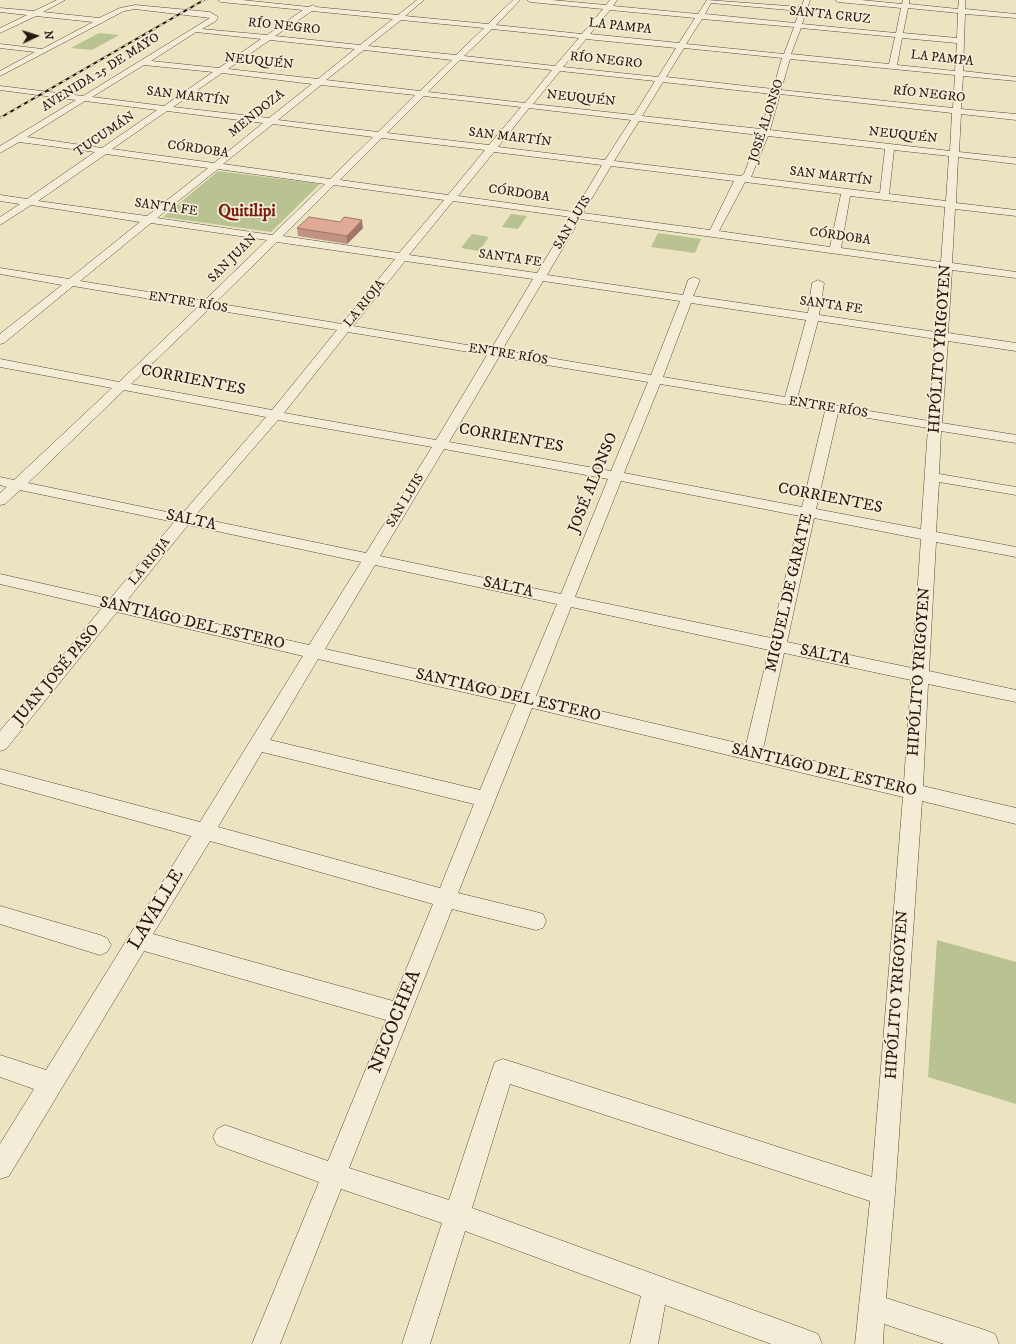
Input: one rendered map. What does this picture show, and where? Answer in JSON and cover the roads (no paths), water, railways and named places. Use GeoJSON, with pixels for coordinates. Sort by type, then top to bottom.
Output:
{"type":"FeatureCollection","features":[{"type":"Feature","properties":{"kind":"street"},"geometry":{"type":"LineString","coordinates":[[0,30],[62,0]]}},
{"type":"Feature","properties":{"kind":"street"},"geometry":{"type":"LineString","coordinates":[[146,8],[161,0]]}},
{"type":"Feature","properties":{"kind":"street","name":"LA PAMPA"},"geometry":{"type":"LineString","coordinates":[[221,0],[1016,79]]}},
{"type":"Feature","properties":{"kind":"street"},"geometry":{"type":"LineString","coordinates":[[0,74],[98,20],[126,8],[146,8],[205,14],[226,0]]}},
{"type":"Feature","properties":{"kind":"street","name":"TUCUMÁN"},"geometry":{"type":"LineString","coordinates":[[0,222],[323,0]]}},
{"type":"Feature","properties":{"kind":"street","name":"MENDOZA"},"geometry":{"type":"LineString","coordinates":[[0,340],[421,0]]}},
{"type":"Feature","properties":{"kind":"street","name":"SAN JUAN"},"geometry":{"type":"LineString","coordinates":[[0,501],[206,306],[517,0]]}},
{"type":"Feature","properties":{"kind":"street","name":"SANTA CRUZ"},"geometry":{"type":"LineString","coordinates":[[530,0],[960,41]]}},
{"type":"Feature","properties":{"kind":"street","name":"LA RIOJA"},"geometry":{"type":"LineString","coordinates":[[114,606],[184,520],[275,415],[450,198],[614,0]]}},
{"type":"Feature","properties":{"kind":"street"},"geometry":{"type":"LineString","coordinates":[[710,0],[804,9]]}},
{"type":"Feature","properties":{"kind":"street","name":"SAN LUIS"},"geometry":{"type":"LineString","coordinates":[[312,652],[440,445],[578,216],[608,163],[710,0]]}},
{"type":"Feature","properties":{"kind":"street","name":"JOSÉ ALONSO"},"geometry":{"type":"LineString","coordinates":[[713,234],[738,183],[748,176],[764,134],[786,56],[807,0]]}},
{"type":"Feature","properties":{"kind":"street"},"geometry":{"type":"LineString","coordinates":[[838,0],[856,3],[962,5],[1016,16]]}},
{"type":"Feature","properties":{"kind":"street"},"geometry":{"type":"LineString","coordinates":[[893,66],[905,3]]}},
{"type":"Feature","properties":{"kind":"street","name":"HIPÓLITO YRIGOYEN"},"geometry":{"type":"LineString","coordinates":[[869,1344],[883,1193],[913,792],[935,425],[951,205],[962,5]]}},
{"type":"Feature","properties":{"kind":"street"},"geometry":{"type":"LineString","coordinates":[[0,10],[98,20]]}},
{"type":"Feature","properties":{"kind":"street","name":"AVENIDA 25 DE MAYO"},"geometry":{"type":"LineString","coordinates":[[0,150],[143,62],[214,16],[205,14]]}},
{"type":"Feature","properties":{"kind":"street","name":"RÍO NEGRO"},"geometry":{"type":"LineString","coordinates":[[194,30],[1016,117]]}},
{"type":"Feature","properties":{"kind":"street"},"geometry":{"type":"LineString","coordinates":[[0,46],[42,51]]}},
{"type":"Feature","properties":{"kind":"street","name":"NEUQUÉN"},"geometry":{"type":"LineString","coordinates":[[143,62],[764,134],[1016,161]]}},
{"type":"Feature","properties":{"kind":"street","name":"SAN MARTÍN"},"geometry":{"type":"LineString","coordinates":[[0,88],[1016,213]]}},
{"type":"Feature","properties":{"kind":"street","name":"CÓRDOBA"},"geometry":{"type":"LineString","coordinates":[[18,139],[1016,275]]}},
{"type":"Feature","properties":{"kind":"street"},"geometry":{"type":"LineString","coordinates":[[884,197],[890,148]]}},
{"type":"Feature","properties":{"kind":"street"},"geometry":{"type":"LineString","coordinates":[[835,250],[846,192]]}},
{"type":"Feature","properties":{"kind":"street","name":"SANTA FE"},"geometry":{"type":"LineString","coordinates":[[0,198],[540,277],[686,300],[1016,347]]}},
{"type":"Feature","properties":{"kind":"street","name":"ENTRE RÍOS"},"geometry":{"type":"LineString","coordinates":[[0,271],[1016,439]]}},
{"type":"Feature","properties":{"kind":"street","name":"JOSÉ ALONSO"},"geometry":{"type":"LineString","coordinates":[[526,700],[694,280]]}},
{"type":"Feature","properties":{"kind":"street"},"geometry":{"type":"LineString","coordinates":[[790,402],[812,317],[818,283]]}},
{"type":"Feature","properties":{"kind":"street","name":"CORRIENTES"},"geometry":{"type":"LineString","coordinates":[[0,363],[275,415],[616,476],[808,512],[929,537],[1016,552]]}},
{"type":"Feature","properties":{"kind":"street","name":"MIGUEL DE GARATE"},"geometry":{"type":"LineString","coordinates":[[754,754],[832,409]]}},
{"type":"Feature","properties":{"kind":"street"},"geometry":{"type":"LineString","coordinates":[[933,477],[1016,491]]}},
{"type":"Feature","properties":{"kind":"street","name":"SALTA"},"geometry":{"type":"LineString","coordinates":[[0,481],[1016,696]]}},
{"type":"Feature","properties":{"kind":"street","name":"SANTIAGO DEL ESTERO"},"geometry":{"type":"LineString","coordinates":[[0,579],[526,700],[1016,816]]}},
{"type":"Feature","properties":{"kind":"street","name":"JUAN JOSÉ PASO"},"geometry":{"type":"LineString","coordinates":[[0,744],[114,606]]}},
{"type":"Feature","properties":{"kind":"street","name":"LAVALLE"},"geometry":{"type":"LineString","coordinates":[[0,1167],[140,940],[312,652]]}},
{"type":"Feature","properties":{"kind":"street","name":"NECOCHEA"},"geometry":{"type":"LineString","coordinates":[[266,1344],[526,700]]}},
{"type":"Feature","properties":{"kind":"street"},"geometry":{"type":"LineString","coordinates":[[257,744],[486,799]]}},
{"type":"Feature","properties":{"kind":"street"},"geometry":{"type":"LineString","coordinates":[[0,776],[204,831],[446,899],[536,921]]}},
{"type":"Feature","properties":{"kind":"street"},"geometry":{"type":"LineString","coordinates":[[0,915],[100,945]]}},
{"type":"Feature","properties":{"kind":"street"},"geometry":{"type":"LineString","coordinates":[[140,940],[399,1013]]}},
{"type":"Feature","properties":{"kind":"street"},"geometry":{"type":"LineString","coordinates":[[0,1066],[52,1083]]}},
{"type":"Feature","properties":{"kind":"street"},"geometry":{"type":"LineString","coordinates":[[416,1344],[503,1070],[883,1193]]}},
{"type":"Feature","properties":{"kind":"street"},"geometry":{"type":"LineString","coordinates":[[225,1137],[456,1215],[656,1287],[808,1344]]}},
{"type":"Feature","properties":{"kind":"street"},"geometry":{"type":"LineString","coordinates":[[644,1344],[656,1287]]}},
{"type":"Feature","properties":{"kind":"street"},"geometry":{"type":"LineString","coordinates":[[873,1307],[985,1344]]}},
{"type":"Feature","properties":{"kind":"railway"},"geometry":{"type":"LineString","coordinates":[[0,118],[204,0]]}},
{"type":"Feature","properties":{"kind":"district","name":"Quitilipi"},"geometry":{"type":"Point","coordinates":[247,212]}}]}
